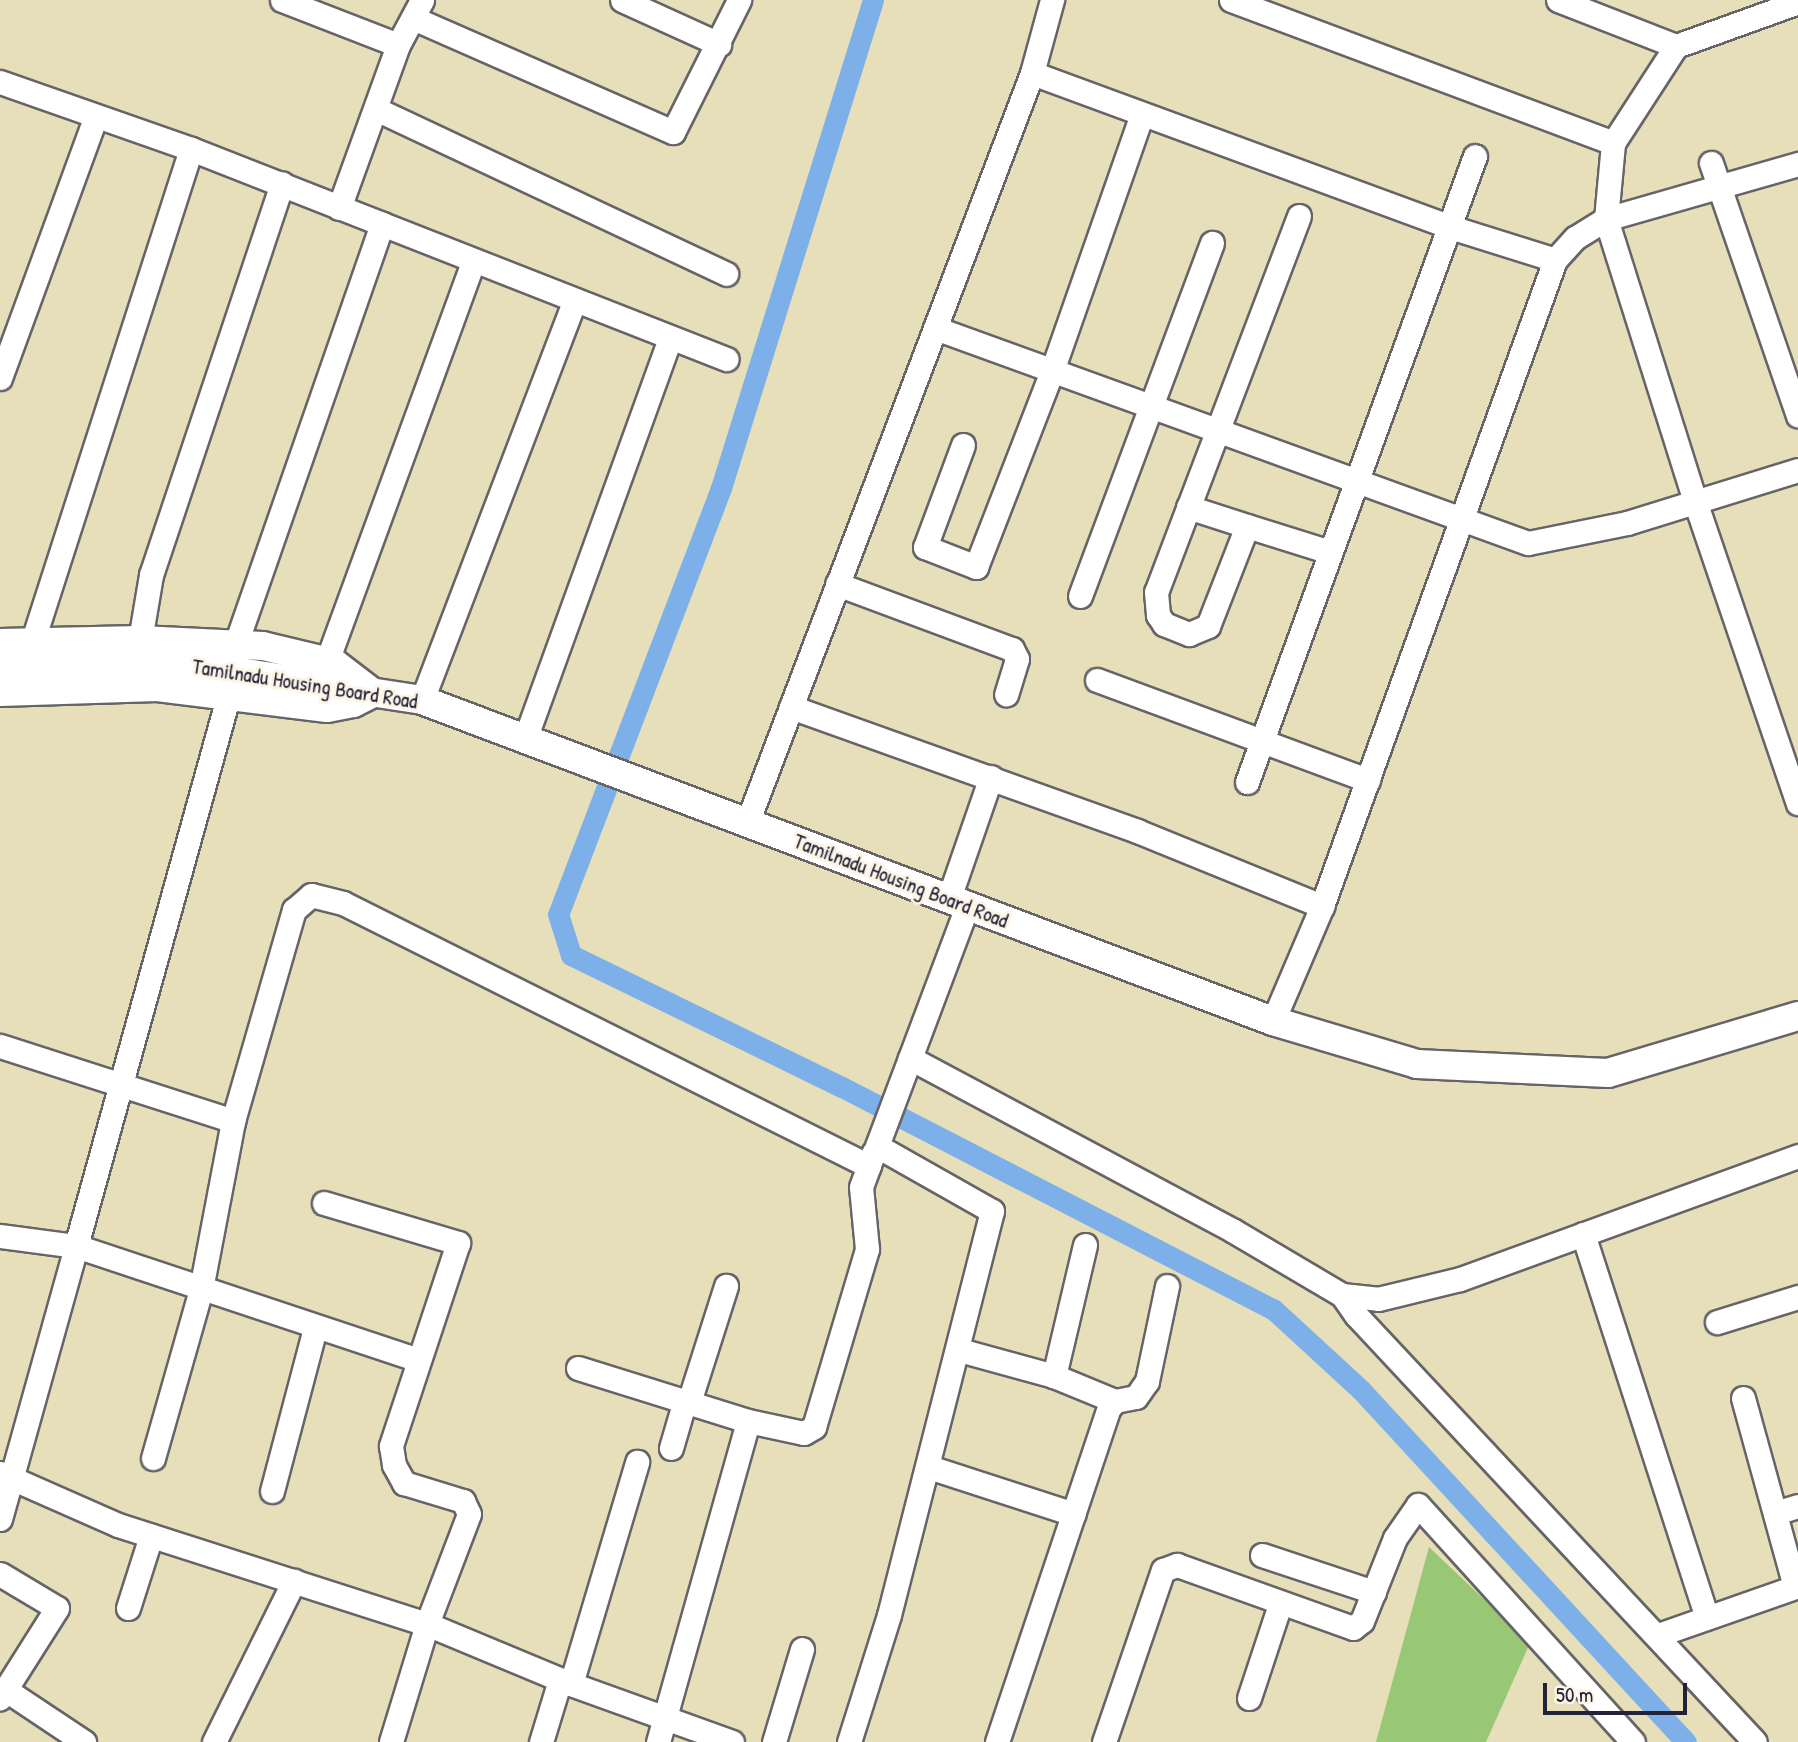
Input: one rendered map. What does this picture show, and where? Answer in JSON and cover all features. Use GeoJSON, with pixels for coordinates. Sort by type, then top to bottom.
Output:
{"type":"FeatureCollection","features":[{"type":"Feature","properties":{"kind":"street"},"geometry":{"type":"LineString","coordinates":[[282,0],[398,45]]}},
{"type":"Feature","properties":{"kind":"street"},"geometry":{"type":"LineString","coordinates":[[622,0],[719,44]]}},
{"type":"Feature","properties":{"kind":"street"},"geometry":{"type":"LineString","coordinates":[[339,208],[398,45],[418,9],[671,132],[678,130],[739,0]]}},
{"type":"Feature","properties":{"kind":"street"},"geometry":{"type":"LineString","coordinates":[[747,823],[1032,73],[1052,0]]}},
{"type":"Feature","properties":{"kind":"street"},"geometry":{"type":"LineString","coordinates":[[1231,0],[1613,142]]}},
{"type":"Feature","properties":{"kind":"street"},"geometry":{"type":"LineString","coordinates":[[1559,0],[1676,46]]}},
{"type":"Feature","properties":{"kind":"street"},"geometry":{"type":"LineString","coordinates":[[1798,2],[1676,46],[1613,142],[1606,219],[1696,503],[1789,750],[1798,803]]}},
{"type":"Feature","properties":{"kind":"street"},"geometry":{"type":"LineString","coordinates":[[1032,73],[1450,228],[1555,260]]}},
{"type":"Feature","properties":{"kind":"street"},"geometry":{"type":"LineString","coordinates":[[0,82],[282,183],[473,262],[726,359]]}},
{"type":"Feature","properties":{"kind":"street"},"geometry":{"type":"LineString","coordinates":[[376,109],[726,274]]}},
{"type":"Feature","properties":{"kind":"street"},"geometry":{"type":"LineString","coordinates":[[963,446],[925,542],[927,550],[975,567],[1052,371],[1142,114]]}},
{"type":"Feature","properties":{"kind":"street"},"geometry":{"type":"LineString","coordinates":[[0,377],[95,118]]}},
{"type":"Feature","properties":{"kind":"street"},"geometry":{"type":"LineString","coordinates":[[32,643],[191,149]]}},
{"type":"Feature","properties":{"kind":"street"},"geometry":{"type":"LineString","coordinates":[[1247,782],[1475,156]]}},
{"type":"Feature","properties":{"kind":"street"},"geometry":{"type":"LineString","coordinates":[[1711,163],[1798,415]]}},
{"type":"Feature","properties":{"kind":"street"},"geometry":{"type":"LineString","coordinates":[[1273,1021],[1322,906],[1555,260],[1575,238],[1606,219],[1721,189],[1798,164]]}},
{"type":"Feature","properties":{"kind":"street"},"geometry":{"type":"LineString","coordinates":[[140,640],[151,575],[282,183]]}},
{"type":"Feature","properties":{"kind":"street"},"geometry":{"type":"LineString","coordinates":[[1247,526],[1208,626],[1200,632],[1178,631],[1164,624],[1158,615],[1156,592],[1299,216]]}},
{"type":"Feature","properties":{"kind":"street"},"geometry":{"type":"LineString","coordinates":[[236,643],[382,224]]}},
{"type":"Feature","properties":{"kind":"street"},"geometry":{"type":"LineString","coordinates":[[1080,596],[1153,409],[1212,243]]}},
{"type":"Feature","properties":{"kind":"street"},"geometry":{"type":"LineString","coordinates":[[323,673],[473,262]]}},
{"type":"Feature","properties":{"kind":"street"},"geometry":{"type":"LineString","coordinates":[[422,700],[574,301]]}},
{"type":"Feature","properties":{"kind":"street"},"geometry":{"type":"LineString","coordinates":[[935,328],[1528,543],[1561,540],[1696,503],[1798,470]]}},
{"type":"Feature","properties":{"kind":"street"},"geometry":{"type":"LineString","coordinates":[[525,739],[670,338]]}},
{"type":"Feature","properties":{"kind":"street"},"geometry":{"type":"LineString","coordinates":[[1188,507],[1330,552]]}},
{"type":"Feature","properties":{"kind":"street"},"geometry":{"type":"LineString","coordinates":[[837,584],[1012,649],[1017,659],[1006,694]]}},
{"type":"Feature","properties":{"kind":"street"},"geometry":{"type":"LineString","coordinates":[[0,643],[140,640],[236,643],[373,693]]}},
{"type":"Feature","properties":{"kind":"street","name":"Tamilnadu Housing Board Road"},"geometry":{"type":"LineString","coordinates":[[0,667],[174,665],[323,673]]}},
{"type":"Feature","properties":{"kind":"street"},"geometry":{"type":"LineString","coordinates":[[1097,680],[1260,743],[1368,780]]}},
{"type":"Feature","properties":{"kind":"street"},"geometry":{"type":"LineString","coordinates":[[0,692],[132,687],[229,694],[327,708],[344,706],[373,693]]}},
{"type":"Feature","properties":{"kind":"street","name":"Tamilnadu Housing Board Road"},"geometry":{"type":"LineString","coordinates":[[373,693],[422,700],[1273,1021],[1417,1064],[1608,1073],[1798,1016]]}},
{"type":"Feature","properties":{"kind":"street"},"geometry":{"type":"LineString","coordinates":[[0,1519],[6,1476],[76,1247],[229,694]]}},
{"type":"Feature","properties":{"kind":"street"},"geometry":{"type":"LineString","coordinates":[[791,707],[990,777],[1322,906]]}},
{"type":"Feature","properties":{"kind":"street"},"geometry":{"type":"LineString","coordinates":[[578,1368],[748,1421],[804,1433],[814,1427],[867,1249],[868,1230],[861,1202],[876,1148],[910,1058],[958,902],[990,777]]}},
{"type":"Feature","properties":{"kind":"street"},"geometry":{"type":"LineString","coordinates":[[153,1458],[201,1289],[233,1121],[294,910],[311,895],[323,895],[876,1148],[992,1211],[929,1467],[849,1742]]}},
{"type":"Feature","properties":{"kind":"street"},"geometry":{"type":"LineString","coordinates":[[0,1046],[233,1121]]}},
{"type":"Feature","properties":{"kind":"street"},"geometry":{"type":"LineString","coordinates":[[910,1058],[1232,1230],[1342,1295],[1378,1299],[1437,1284],[1798,1156]]}},
{"type":"Feature","properties":{"kind":"street"},"geometry":{"type":"LineString","coordinates":[[324,1203],[458,1243],[391,1446],[394,1465],[404,1483],[463,1501],[469,1514],[427,1624],[391,1742]]}},
{"type":"Feature","properties":{"kind":"street"},"geometry":{"type":"LineString","coordinates":[[1583,1234],[1707,1617]]}},
{"type":"Feature","properties":{"kind":"street"},"geometry":{"type":"LineString","coordinates":[[0,1236],[76,1247],[315,1328],[419,1360]]}},
{"type":"Feature","properties":{"kind":"street"},"geometry":{"type":"LineString","coordinates":[[1054,1376],[1085,1245]]}},
{"type":"Feature","properties":{"kind":"street"},"geometry":{"type":"LineString","coordinates":[[671,1448],[726,1286]]}},
{"type":"Feature","properties":{"kind":"street"},"geometry":{"type":"LineString","coordinates":[[958,1350],[1054,1376],[1115,1401],[1143,1391],[1167,1286]]}},
{"type":"Feature","properties":{"kind":"street"},"geometry":{"type":"LineString","coordinates":[[1342,1295],[1356,1315],[1658,1635],[1755,1742]]}},
{"type":"Feature","properties":{"kind":"street"},"geometry":{"type":"LineString","coordinates":[[1717,1322],[1798,1297]]}},
{"type":"Feature","properties":{"kind":"street"},"geometry":{"type":"LineString","coordinates":[[272,1491],[315,1328]]}},
{"type":"Feature","properties":{"kind":"street"},"geometry":{"type":"LineString","coordinates":[[1658,1635],[1797,1587],[1743,1398]]}},
{"type":"Feature","properties":{"kind":"street"},"geometry":{"type":"LineString","coordinates":[[997,1742],[1115,1401]]}},
{"type":"Feature","properties":{"kind":"street"},"geometry":{"type":"LineString","coordinates":[[658,1742],[748,1421]]}},
{"type":"Feature","properties":{"kind":"street"},"geometry":{"type":"LineString","coordinates":[[541,1742],[566,1682],[637,1462]]}},
{"type":"Feature","properties":{"kind":"street"},"geometry":{"type":"LineString","coordinates":[[929,1467],[1074,1514]]}},
{"type":"Feature","properties":{"kind":"street"},"geometry":{"type":"LineString","coordinates":[[6,1476],[151,1536],[427,1624],[566,1682],[666,1715],[732,1742]]}},
{"type":"Feature","properties":{"kind":"street"},"geometry":{"type":"LineString","coordinates":[[1104,1742],[1163,1570],[1178,1565],[1280,1604],[1353,1628],[1362,1621],[1403,1523],[1418,1505],[1633,1742]]}},
{"type":"Feature","properties":{"kind":"street"},"geometry":{"type":"LineString","coordinates":[[1774,1513],[1798,1506]]}},
{"type":"Feature","properties":{"kind":"street"},"geometry":{"type":"LineString","coordinates":[[128,1608],[151,1536]]}},
{"type":"Feature","properties":{"kind":"street"},"geometry":{"type":"LineString","coordinates":[[1262,1555],[1374,1592]]}},
{"type":"Feature","properties":{"kind":"street"},"geometry":{"type":"LineString","coordinates":[[0,1574],[57,1608],[3,1694],[84,1742]]}},
{"type":"Feature","properties":{"kind":"street"},"geometry":{"type":"LineString","coordinates":[[214,1742],[294,1581]]}},
{"type":"Feature","properties":{"kind":"street"},"geometry":{"type":"LineString","coordinates":[[1249,1698],[1280,1604]]}},
{"type":"Feature","properties":{"kind":"street"},"geometry":{"type":"LineString","coordinates":[[774,1742],[802,1649]]}},
{"type":"Feature","properties":{"kind":"green space"},"geometry":{"type":"Polygon","coordinates":[[[1429,1547],[1530,1643],[1486,1742],[1376,1742],[1429,1547]]]}},
{"type":"Feature","properties":{"kind":"waterway"},"geometry":{"type":"LineString","coordinates":[[873,0],[721,488],[558,914],[571,955],[842,1087],[1273,1309],[1361,1390],[1686,1742]]}}]}
